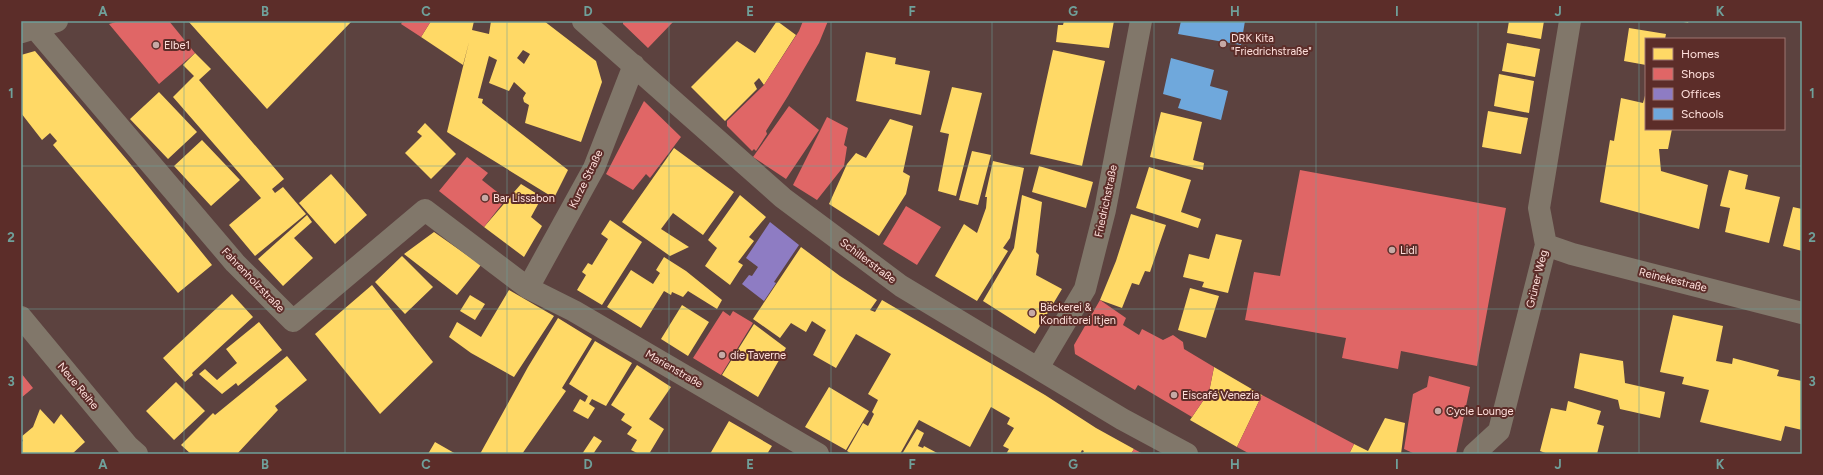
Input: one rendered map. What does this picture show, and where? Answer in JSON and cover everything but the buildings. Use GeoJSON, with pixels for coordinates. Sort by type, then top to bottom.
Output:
{"type":"FeatureCollection","features":[{"type":"Feature","properties":{"kind":"street"},"geometry":{"type":"LineString","coordinates":[[28,30],[57,21]]}},
{"type":"Feature","properties":{"kind":"street","name":"Schillerstraße"},"geometry":{"type":"LineString","coordinates":[[583,21],[783,198],[868,259],[901,286],[1122,419],[1187,454]]}},
{"type":"Feature","properties":{"kind":"street","name":"Friedrichstraße"},"geometry":{"type":"LineString","coordinates":[[1038,368],[1085,288],[1105,210],[1141,21]]}},
{"type":"Feature","properties":{"kind":"street","name":"Grüner Weg"},"geometry":{"type":"LineString","coordinates":[[1474,454],[1499,431],[1546,245],[1539,208],[1570,21]]}},
{"type":"Feature","properties":{"kind":"street","name":"Fahrenholzstraße"},"geometry":{"type":"LineString","coordinates":[[28,30],[235,263],[293,321],[425,210],[528,288]]}},
{"type":"Feature","properties":{"kind":"street","name":"Kurze Straße"},"geometry":{"type":"LineString","coordinates":[[528,288],[594,168],[634,65]]}},
{"type":"Feature","properties":{"kind":"street","name":"Reinekestraße"},"geometry":{"type":"LineString","coordinates":[[1546,245],[1572,254],[1802,313]]}},
{"type":"Feature","properties":{"kind":"street","name":"Marienstraße"},"geometry":{"type":"LineString","coordinates":[[528,288],[574,311],[818,454]]}},
{"type":"Feature","properties":{"kind":"street","name":"Neue Reihe"},"geometry":{"type":"LineString","coordinates":[[21,317],[128,446],[137,454]]}},
{"type":"Feature","properties":{"kind":"place","name":"DRK Kita \"Friedrichstraße\""},"geometry":{"type":"Point","coordinates":[1223,44]}},
{"type":"Feature","properties":{"kind":"place","name":"Elbe1"},"geometry":{"type":"Point","coordinates":[156,45]}},
{"type":"Feature","properties":{"kind":"place","name":"Bar Lissabon"},"geometry":{"type":"Point","coordinates":[485,198]}},
{"type":"Feature","properties":{"kind":"place","name":"Lidl"},"geometry":{"type":"Point","coordinates":[1392,250]}},
{"type":"Feature","properties":{"kind":"place","name":"Bäckerei & Konditorei Itjen"},"geometry":{"type":"Point","coordinates":[1032,313]}},
{"type":"Feature","properties":{"kind":"place","name":"die Taverne"},"geometry":{"type":"Point","coordinates":[722,355]}},
{"type":"Feature","properties":{"kind":"place","name":"Eiscafé Venezia"},"geometry":{"type":"Point","coordinates":[1174,395]}},
{"type":"Feature","properties":{"kind":"place","name":"Cycle Lounge"},"geometry":{"type":"Point","coordinates":[1438,411]}}]}
